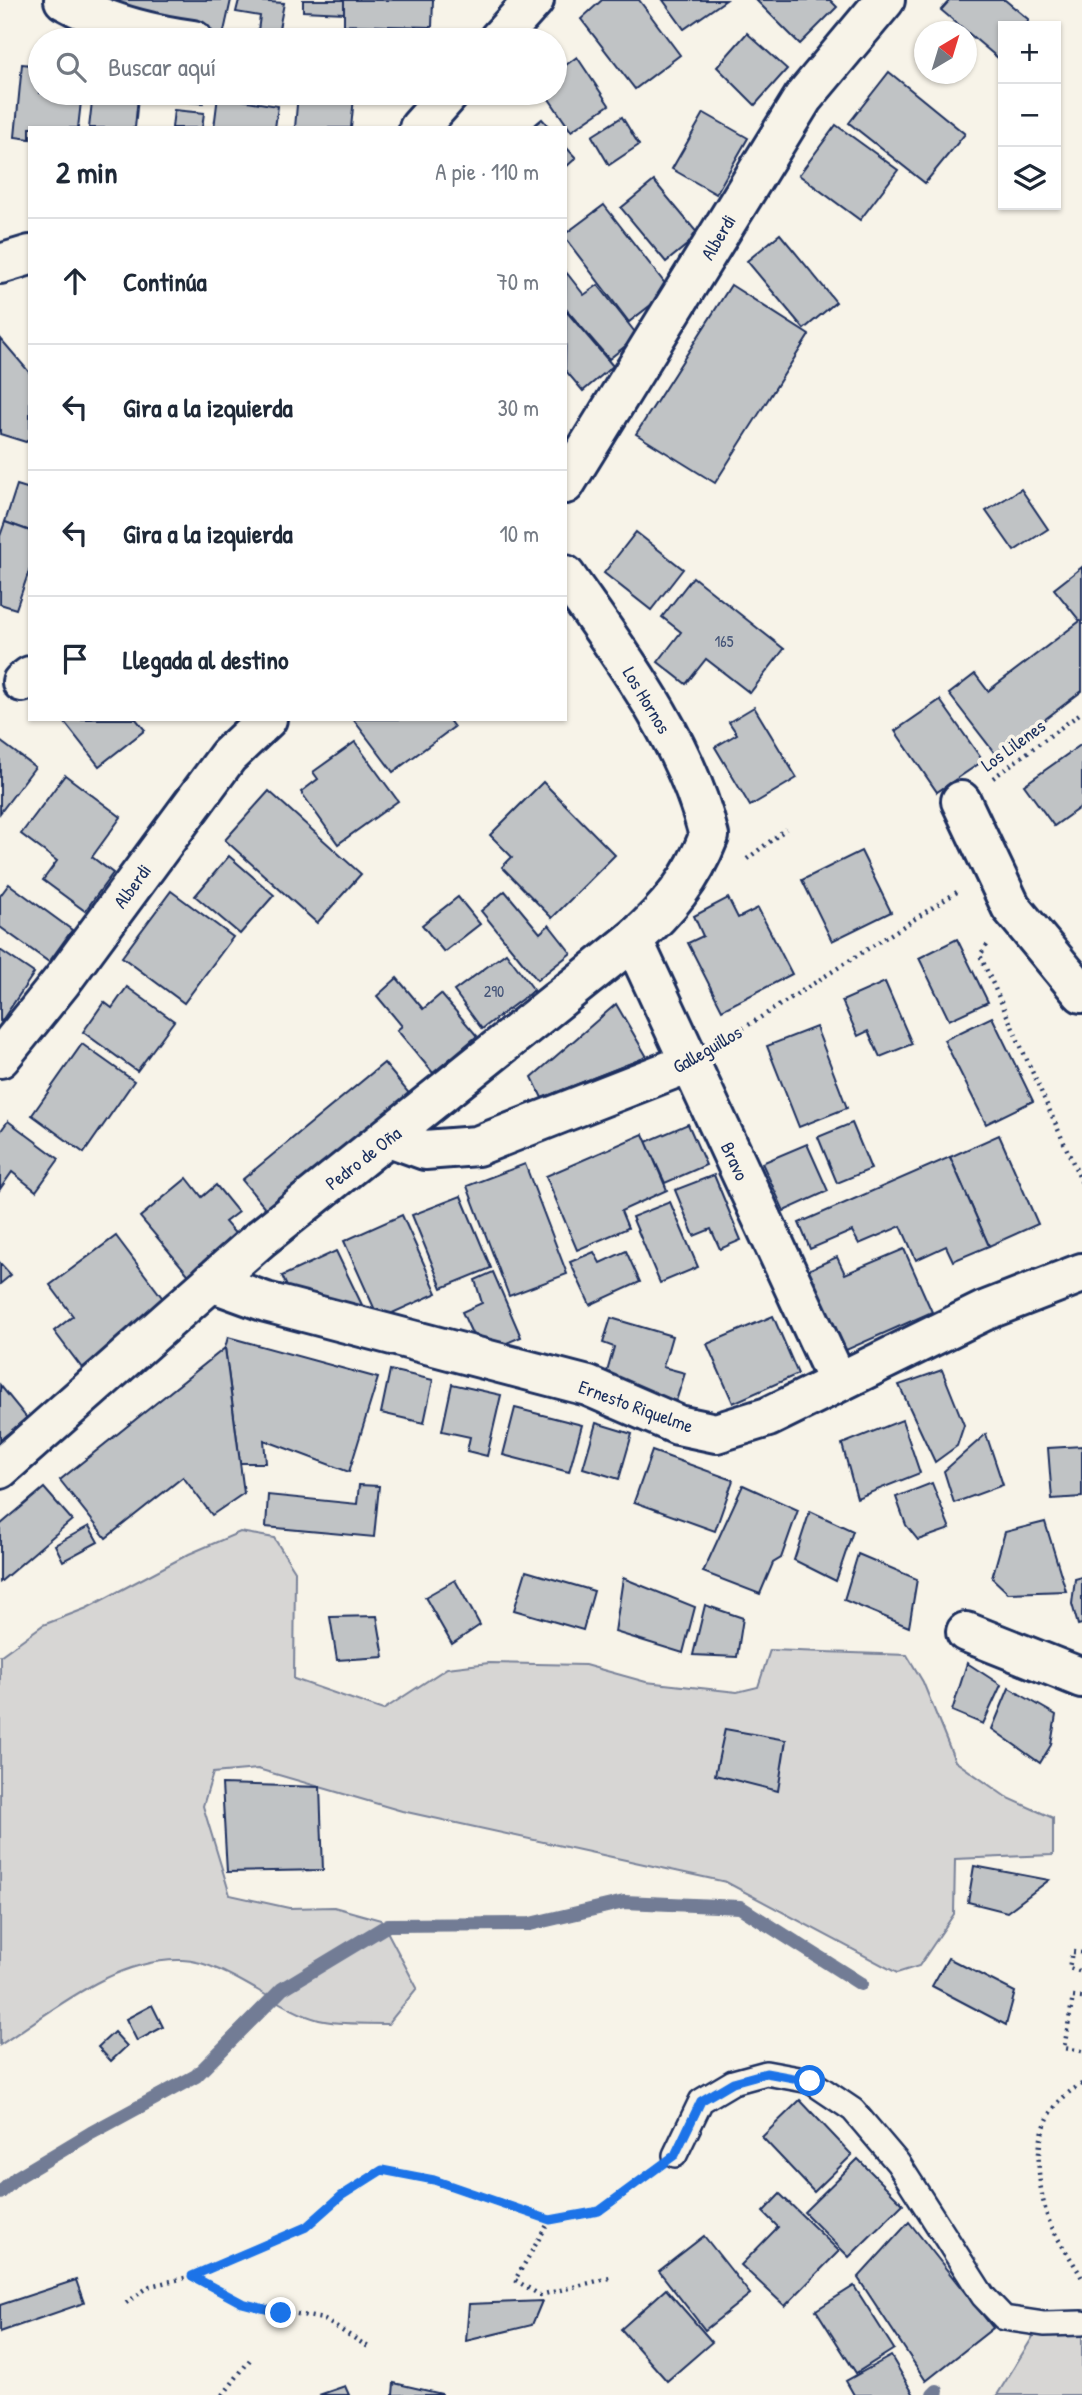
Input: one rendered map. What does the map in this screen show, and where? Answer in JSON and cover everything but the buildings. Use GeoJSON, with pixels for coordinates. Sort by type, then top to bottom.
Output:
{"type":"FeatureCollection","features":[{"type":"Feature","properties":{"kind":"street"},"geometry":{"type":"LineString","coordinates":[[64,0],[130,28]]}},
{"type":"Feature","properties":{"kind":"street"},"geometry":{"type":"LineString","coordinates":[[509,28],[534,0]]}},
{"type":"Feature","properties":{"kind":"street","name":"Alberdi"},"geometry":{"type":"LineString","coordinates":[[567,481],[803,98],[885,0]]}},
{"type":"Feature","properties":{"kind":"street"},"geometry":{"type":"LineString","coordinates":[[421,126],[439,105]]}},
{"type":"Feature","properties":{"kind":"street"},"geometry":{"type":"LineString","coordinates":[[0,264],[28,256]]}},
{"type":"Feature","properties":{"kind":"street","name":"Los Hornos"},"geometry":{"type":"LineString","coordinates":[[567,578],[656,712],[691,779],[709,836]]}},
{"type":"Feature","properties":{"kind":"street","name":"Alberdi"},"geometry":{"type":"LineString","coordinates":[[0,1058],[62,981],[228,756],[265,721]]}},
{"type":"Feature","properties":{"kind":"street"},"geometry":{"type":"LineString","coordinates":[[961,801],[1006,897],[1082,993]]}},
{"type":"Feature","properties":{"kind":"street","name":"Pedro de Oña"},"geometry":{"type":"LineString","coordinates":[[0,1469],[260,1239],[633,940],[662,914],[683,889],[709,836]]}},
{"type":"Feature","properties":{"kind":"street","name":"Bravo"},"geometry":{"type":"LineString","coordinates":[[633,940],[838,1382]]}},
{"type":"Feature","properties":{"kind":"street","name":"Galleguillos"},"geometry":{"type":"LineString","coordinates":[[389,1137],[425,1150],[477,1146],[689,1063]]}},
{"type":"Feature","properties":{"kind":"street","name":"Ernesto Riquelme"},"geometry":{"type":"LineString","coordinates":[[211,1282],[265,1302],[588,1387],[678,1425],[716,1433],[768,1417],[984,1311],[1082,1273]]}},
{"type":"Feature","properties":{"kind":"street"},"geometry":{"type":"LineString","coordinates":[[966,1632],[1082,1678]]}},
{"type":"Feature","properties":{"kind":"lane"},"geometry":{"type":"LineString","coordinates":[[675,2155],[701,2101],[733,2082],[766,2073],[810,2081],[853,2110],[898,2163],[983,2296],[1004,2318],[1044,2324],[1082,2323]]}},
{"type":"Feature","properties":{"kind":"path","name":"Los Lilenes"},"geometry":{"type":"LineString","coordinates":[[961,801],[1082,712]]}},
{"type":"Feature","properties":{"kind":"path","name":"Galleguillos"},"geometry":{"type":"LineString","coordinates":[[689,1063],[958,891],[1006,897]]}},
{"type":"Feature","properties":{"kind":"path"},"geometry":{"type":"LineString","coordinates":[[1006,897],[980,955],[1082,1183]]}},
{"type":"Feature","properties":{"kind":"path"},"geometry":{"type":"LineString","coordinates":[[1082,1953],[1072,1952],[1069,1968],[1082,1972]]}},
{"type":"Feature","properties":{"kind":"path"},"geometry":{"type":"LineString","coordinates":[[1082,1998],[1073,1997],[1064,2048],[1082,2051]]}},
{"type":"Feature","properties":{"kind":"path"},"geometry":{"type":"LineString","coordinates":[[1082,2084],[1048,2115],[1037,2154],[1046,2214],[1082,2278]]}},
{"type":"Feature","properties":{"kind":"path"},"geometry":{"type":"LineString","coordinates":[[126,2303],[150,2286],[192,2276],[306,2227],[341,2196],[382,2170],[434,2180],[550,2220],[599,2211],[675,2155]]}},
{"type":"Feature","properties":{"kind":"path"},"geometry":{"type":"LineString","coordinates":[[550,2220],[515,2280],[540,2295],[614,2277]]}},
{"type":"Feature","properties":{"kind":"path"},"geometry":{"type":"LineString","coordinates":[[192,2276],[242,2303],[323,2319],[370,2348]]}},
{"type":"Feature","properties":{"kind":"path"},"geometry":{"type":"LineString","coordinates":[[223,2395],[253,2357]]}},
{"type":"Feature","properties":{"kind":"shaded area"},"geometry":{"type":"Polygon","coordinates":[[[240,1532],[274,1538],[295,1571],[294,1679],[383,1710],[447,1668],[489,1663],[585,1665],[646,1682],[737,1692],[758,1687],[770,1650],[907,1655],[923,1682],[955,1761],[1006,1797],[1053,1818],[1053,1855],[955,1859],[954,1914],[919,1966],[897,1973],[726,1882],[402,1811],[258,1769],[213,1773],[203,1806],[230,1895],[289,1908],[334,1907],[381,1920],[417,1988],[388,2024],[336,2023],[303,2015],[216,1968],[199,1962],[157,1962],[132,1968],[86,1989],[0,2045],[0,1656],[43,1625],[87,1608],[189,1554],[240,1532]]]}},
{"type":"Feature","properties":{"kind":"shaded area"},"geometry":{"type":"Polygon","coordinates":[[[1082,2326],[1082,2395],[997,2395],[1034,2335],[1082,2326]]]}},
{"type":"Feature","properties":{"kind":"waterway"},"geometry":{"type":"LineString","coordinates":[[0,2193],[16,2178],[91,2133],[196,2076],[282,1989],[388,1925],[530,1924],[624,1902],[740,1907],[861,1984]]}},
{"type":"Feature","properties":{"kind":"waterway"},"geometry":{"type":"LineString","coordinates":[[933,2395],[937,2391]]}},
{"type":"Feature","properties":{"kind":"route"},"geometry":{"type":"LineString","coordinates":[[281,2313],[242,2303],[192,2276],[306,2227],[341,2196],[382,2170],[434,2180],[468,2194],[550,2220],[599,2211],[675,2155],[701,2101],[733,2082],[766,2073],[810,2081]]}}]}
